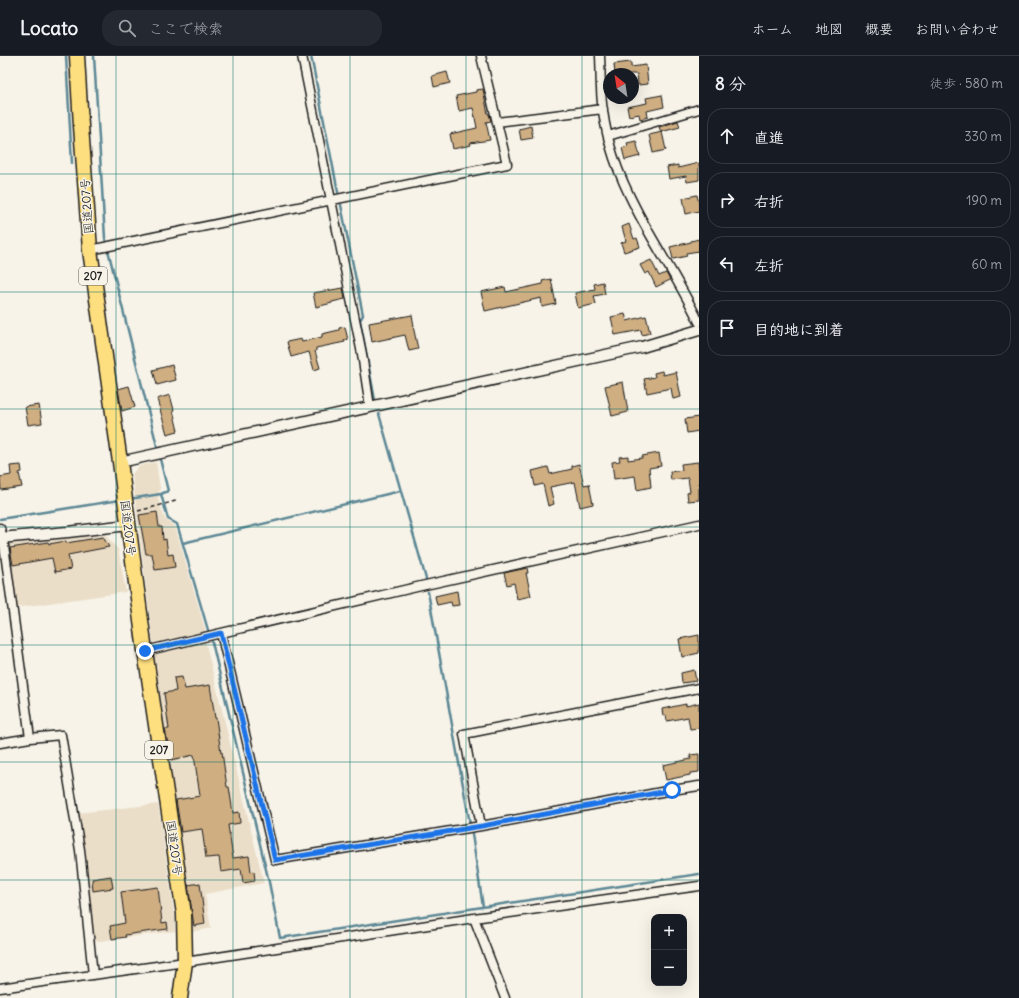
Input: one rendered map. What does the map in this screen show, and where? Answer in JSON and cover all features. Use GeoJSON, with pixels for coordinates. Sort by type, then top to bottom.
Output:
{"type":"FeatureCollection","features":[{"type":"Feature","properties":{"kind":"highway","name":"国道207号"},"geometry":{"type":"LineString","coordinates":[[77,56],[90,250],[145,651],[184,914],[185,962],[180,998]]}},
{"type":"Feature","properties":{"kind":"street"},"geometry":{"type":"LineString","coordinates":[[302,56],[362,354],[370,407]]}},
{"type":"Feature","properties":{"kind":"street"},"geometry":{"type":"LineString","coordinates":[[90,250],[507,164],[481,56]]}},
{"type":"Feature","properties":{"kind":"street"},"geometry":{"type":"LineString","coordinates":[[600,56],[603,109],[614,157],[626,189],[650,236],[687,298],[699,322]]}},
{"type":"Feature","properties":{"kind":"street"},"geometry":{"type":"LineString","coordinates":[[497,122],[603,109]]}},
{"type":"Feature","properties":{"kind":"street"},"geometry":{"type":"LineString","coordinates":[[608,136],[699,109]]}},
{"type":"Feature","properties":{"kind":"street"},"geometry":{"type":"LineString","coordinates":[[120,462],[642,347],[699,330]]}},
{"type":"Feature","properties":{"kind":"street"},"geometry":{"type":"LineString","coordinates":[[30,738],[1,535],[68,532],[126,509]]}},
{"type":"Feature","properties":{"kind":"street"},"geometry":{"type":"LineString","coordinates":[[145,651],[421,586],[699,524]]}},
{"type":"Feature","properties":{"kind":"street"},"geometry":{"type":"LineString","coordinates":[[221,633],[275,860],[482,826],[699,786]]}},
{"type":"Feature","properties":{"kind":"street"},"geometry":{"type":"LineString","coordinates":[[482,826],[464,734],[699,688]]}},
{"type":"Feature","properties":{"kind":"street"},"geometry":{"type":"LineString","coordinates":[[0,743],[61,735],[80,850],[93,975]]}},
{"type":"Feature","properties":{"kind":"street"},"geometry":{"type":"LineString","coordinates":[[0,988],[699,886]]}},
{"type":"Feature","properties":{"kind":"street"},"geometry":{"type":"LineString","coordinates":[[474,918],[504,998]]}},
{"type":"Feature","properties":{"kind":"path"},"geometry":{"type":"LineString","coordinates":[[126,509],[160,505],[176,501]]}},
{"type":"Feature","properties":{"kind":"shaded area"},"geometry":{"type":"Polygon","coordinates":[[[156,462],[160,488],[158,499],[165,519],[175,526],[206,632],[153,643],[132,474],[139,466],[156,462]]]}},
{"type":"Feature","properties":{"kind":"shaded area"},"geometry":{"type":"Polygon","coordinates":[[[105,535],[118,549],[126,592],[14,608],[5,544],[105,535]]]}},
{"type":"Feature","properties":{"kind":"shaded area"},"geometry":{"type":"Polygon","coordinates":[[[205,640],[264,883],[205,894],[211,928],[192,932],[153,652],[205,640]]]}},
{"type":"Feature","properties":{"kind":"shaded area"},"geometry":{"type":"Polygon","coordinates":[[[158,804],[175,919],[175,931],[92,942],[77,813],[158,804]]]}},
{"type":"Feature","properties":{"kind":"building"},"geometry":{"type":"Polygon","coordinates":[[[631,62],[631,67],[646,65],[648,84],[639,85],[639,68],[614,68],[614,64],[631,62]]]}},
{"type":"Feature","properties":{"kind":"building"},"geometry":{"type":"Polygon","coordinates":[[[447,72],[450,83],[434,87],[432,76],[447,72]]]}},
{"type":"Feature","properties":{"kind":"building"},"geometry":{"type":"Polygon","coordinates":[[[483,89],[488,114],[491,121],[486,122],[490,140],[470,143],[471,145],[453,149],[450,134],[477,128],[473,108],[459,111],[456,96],[483,89]]]}},
{"type":"Feature","properties":{"kind":"building"},"geometry":{"type":"Polygon","coordinates":[[[662,95],[664,107],[647,111],[648,117],[640,119],[639,114],[629,116],[627,107],[647,103],[646,98],[662,95]]]}},
{"type":"Feature","properties":{"kind":"building"},"geometry":{"type":"Polygon","coordinates":[[[678,121],[680,127],[661,132],[659,127],[678,121]]]}},
{"type":"Feature","properties":{"kind":"building"},"geometry":{"type":"Polygon","coordinates":[[[531,126],[533,138],[521,140],[519,129],[531,126]]]}},
{"type":"Feature","properties":{"kind":"building"},"geometry":{"type":"Polygon","coordinates":[[[662,132],[666,150],[653,153],[649,135],[662,132]]]}},
{"type":"Feature","properties":{"kind":"building"},"geometry":{"type":"Polygon","coordinates":[[[636,141],[640,156],[625,160],[622,148],[628,146],[627,143],[636,141]]]}},
{"type":"Feature","properties":{"kind":"building"},"geometry":{"type":"Polygon","coordinates":[[[699,163],[699,180],[687,182],[686,176],[669,179],[667,167],[678,165],[678,168],[699,163]]]}},
{"type":"Feature","properties":{"kind":"building"},"geometry":{"type":"Polygon","coordinates":[[[697,195],[699,211],[686,214],[683,198],[697,195]]]}},
{"type":"Feature","properties":{"kind":"building"},"geometry":{"type":"Polygon","coordinates":[[[629,224],[634,239],[637,238],[640,247],[624,252],[621,243],[626,241],[622,227],[629,224]]]}},
{"type":"Feature","properties":{"kind":"building"},"geometry":{"type":"Polygon","coordinates":[[[699,239],[699,251],[686,253],[687,256],[673,259],[670,247],[699,239]]]}},
{"type":"Feature","properties":{"kind":"building"},"geometry":{"type":"Polygon","coordinates":[[[651,260],[659,276],[666,273],[670,280],[656,287],[649,272],[645,274],[640,265],[651,260]]]}},
{"type":"Feature","properties":{"kind":"building"},"geometry":{"type":"Polygon","coordinates":[[[551,279],[556,304],[542,307],[541,298],[485,311],[481,292],[505,287],[506,292],[543,284],[542,281],[551,279]]]}},
{"type":"Feature","properties":{"kind":"building"},"geometry":{"type":"Polygon","coordinates":[[[603,282],[605,294],[594,296],[596,304],[578,308],[575,293],[595,289],[594,284],[603,282]]]}},
{"type":"Feature","properties":{"kind":"building"},"geometry":{"type":"Polygon","coordinates":[[[343,288],[345,299],[316,307],[313,293],[343,288]]]}},
{"type":"Feature","properties":{"kind":"building"},"geometry":{"type":"Polygon","coordinates":[[[625,314],[627,321],[646,316],[650,333],[642,335],[641,330],[615,335],[611,317],[625,314]]]}},
{"type":"Feature","properties":{"kind":"building"},"geometry":{"type":"Polygon","coordinates":[[[412,315],[418,349],[409,351],[405,335],[372,342],[369,323],[412,315]]]}},
{"type":"Feature","properties":{"kind":"building"},"geometry":{"type":"Polygon","coordinates":[[[345,327],[348,340],[344,340],[345,342],[316,348],[315,351],[320,368],[314,370],[309,352],[291,357],[287,342],[301,339],[302,342],[322,337],[322,334],[345,327]]]}},
{"type":"Feature","properties":{"kind":"building"},"geometry":{"type":"Polygon","coordinates":[[[172,365],[176,380],[157,385],[153,370],[172,365]]]}},
{"type":"Feature","properties":{"kind":"building"},"geometry":{"type":"Polygon","coordinates":[[[662,371],[663,375],[676,372],[681,397],[673,399],[671,388],[647,393],[644,379],[655,377],[654,373],[662,371]]]}},
{"type":"Feature","properties":{"kind":"building"},"geometry":{"type":"Polygon","coordinates":[[[623,382],[628,412],[612,416],[605,386],[623,382]]]}},
{"type":"Feature","properties":{"kind":"building"},"geometry":{"type":"Polygon","coordinates":[[[129,386],[135,407],[122,411],[118,389],[129,386]]]}},
{"type":"Feature","properties":{"kind":"building"},"geometry":{"type":"Polygon","coordinates":[[[170,395],[178,431],[167,434],[157,399],[170,395]]]}},
{"type":"Feature","properties":{"kind":"building"},"geometry":{"type":"Polygon","coordinates":[[[39,405],[42,423],[28,425],[25,407],[39,405]]]}},
{"type":"Feature","properties":{"kind":"building"},"geometry":{"type":"Polygon","coordinates":[[[699,417],[699,431],[687,433],[685,419],[699,417]]]}},
{"type":"Feature","properties":{"kind":"building"},"geometry":{"type":"Polygon","coordinates":[[[659,453],[661,466],[649,468],[651,487],[637,490],[635,476],[614,479],[612,462],[620,461],[619,457],[628,456],[628,460],[659,453]]]}},
{"type":"Feature","properties":{"kind":"building"},"geometry":{"type":"Polygon","coordinates":[[[698,462],[699,500],[688,501],[687,493],[690,492],[688,478],[671,480],[670,472],[682,470],[681,464],[698,462]]]}},
{"type":"Feature","properties":{"kind":"building"},"geometry":{"type":"Polygon","coordinates":[[[579,464],[584,485],[589,484],[593,504],[580,507],[575,482],[550,487],[554,504],[548,506],[543,484],[535,486],[532,471],[548,467],[550,474],[572,469],[572,466],[579,464]]]}},
{"type":"Feature","properties":{"kind":"building"},"geometry":{"type":"Polygon","coordinates":[[[21,465],[22,472],[19,473],[22,487],[1,490],[0,477],[11,475],[10,466],[21,465]]]}},
{"type":"Feature","properties":{"kind":"building"},"geometry":{"type":"Polygon","coordinates":[[[157,512],[159,527],[162,527],[163,540],[166,539],[168,555],[173,554],[175,567],[155,570],[152,554],[146,554],[139,515],[157,512]]]}},
{"type":"Feature","properties":{"kind":"building"},"geometry":{"type":"Polygon","coordinates":[[[103,537],[109,547],[68,555],[71,569],[55,572],[52,558],[13,565],[10,548],[48,542],[49,544],[66,541],[66,543],[103,537]]]}},
{"type":"Feature","properties":{"kind":"building"},"geometry":{"type":"Polygon","coordinates":[[[527,568],[528,573],[526,573],[531,596],[517,599],[514,583],[507,585],[504,573],[527,568]]]}},
{"type":"Feature","properties":{"kind":"building"},"geometry":{"type":"Polygon","coordinates":[[[457,591],[459,605],[452,606],[451,602],[437,605],[435,596],[457,591]]]}},
{"type":"Feature","properties":{"kind":"building"},"geometry":{"type":"Polygon","coordinates":[[[699,635],[699,653],[682,657],[679,639],[699,635]]]}},
{"type":"Feature","properties":{"kind":"building"},"geometry":{"type":"Polygon","coordinates":[[[694,670],[696,681],[682,683],[681,673],[694,670]]]}},
{"type":"Feature","properties":{"kind":"building"},"geometry":{"type":"Polygon","coordinates":[[[182,677],[185,689],[210,685],[227,787],[229,787],[233,813],[239,812],[240,823],[228,825],[233,858],[249,856],[251,872],[254,871],[255,881],[243,883],[241,869],[221,872],[219,857],[206,858],[202,829],[181,832],[176,800],[200,796],[194,755],[171,760],[165,729],[169,729],[164,693],[176,691],[174,678],[182,677]]]}},
{"type":"Feature","properties":{"kind":"building"},"geometry":{"type":"Polygon","coordinates":[[[699,703],[699,728],[690,729],[688,717],[667,721],[666,715],[663,716],[662,709],[699,703]]]}},
{"type":"Feature","properties":{"kind":"building"},"geometry":{"type":"Polygon","coordinates":[[[699,754],[699,772],[666,780],[663,765],[691,759],[690,755],[699,754]]]}},
{"type":"Feature","properties":{"kind":"building"},"geometry":{"type":"Polygon","coordinates":[[[111,876],[113,888],[93,891],[92,879],[111,876]]]}},
{"type":"Feature","properties":{"kind":"building"},"geometry":{"type":"Polygon","coordinates":[[[200,883],[205,924],[194,926],[188,885],[200,883]]]}},
{"type":"Feature","properties":{"kind":"building"},"geometry":{"type":"Polygon","coordinates":[[[158,887],[162,923],[167,922],[168,929],[125,935],[126,937],[112,939],[110,926],[125,923],[121,892],[158,887]]]}},
{"type":"Feature","properties":{"kind":"waterway"},"geometry":{"type":"LineString","coordinates":[[66,56],[72,163]]}},
{"type":"Feature","properties":{"kind":"waterway"},"geometry":{"type":"LineString","coordinates":[[94,56],[105,238],[158,450]]}},
{"type":"Feature","properties":{"kind":"waterway"},"geometry":{"type":"LineString","coordinates":[[311,56],[338,192]]}},
{"type":"Feature","properties":{"kind":"waterway"},"geometry":{"type":"LineString","coordinates":[[341,205],[363,315],[360,320],[375,400]]}},
{"type":"Feature","properties":{"kind":"waterway"},"geometry":{"type":"LineString","coordinates":[[379,414],[426,579]]}},
{"type":"Feature","properties":{"kind":"waterway"},"geometry":{"type":"LineString","coordinates":[[129,499],[161,494],[168,491],[159,455]]}},
{"type":"Feature","properties":{"kind":"waterway"},"geometry":{"type":"LineString","coordinates":[[183,543],[400,491]]}},
{"type":"Feature","properties":{"kind":"waterway"},"geometry":{"type":"LineString","coordinates":[[161,494],[168,519],[177,524],[208,630]]}},
{"type":"Feature","properties":{"kind":"waterway"},"geometry":{"type":"LineString","coordinates":[[0,519],[120,500]]}},
{"type":"Feature","properties":{"kind":"waterway"},"geometry":{"type":"LineString","coordinates":[[428,592],[470,824]]}},
{"type":"Feature","properties":{"kind":"waterway"},"geometry":{"type":"LineString","coordinates":[[212,642],[269,882],[280,938],[699,874]]}},
{"type":"Feature","properties":{"kind":"waterway"},"geometry":{"type":"LineString","coordinates":[[472,834],[483,907]]}},
{"type":"Feature","properties":{"kind":"route"},"geometry":{"type":"LineString","coordinates":[[145,651],[221,633],[275,860],[482,826],[672,790]]}}]}
